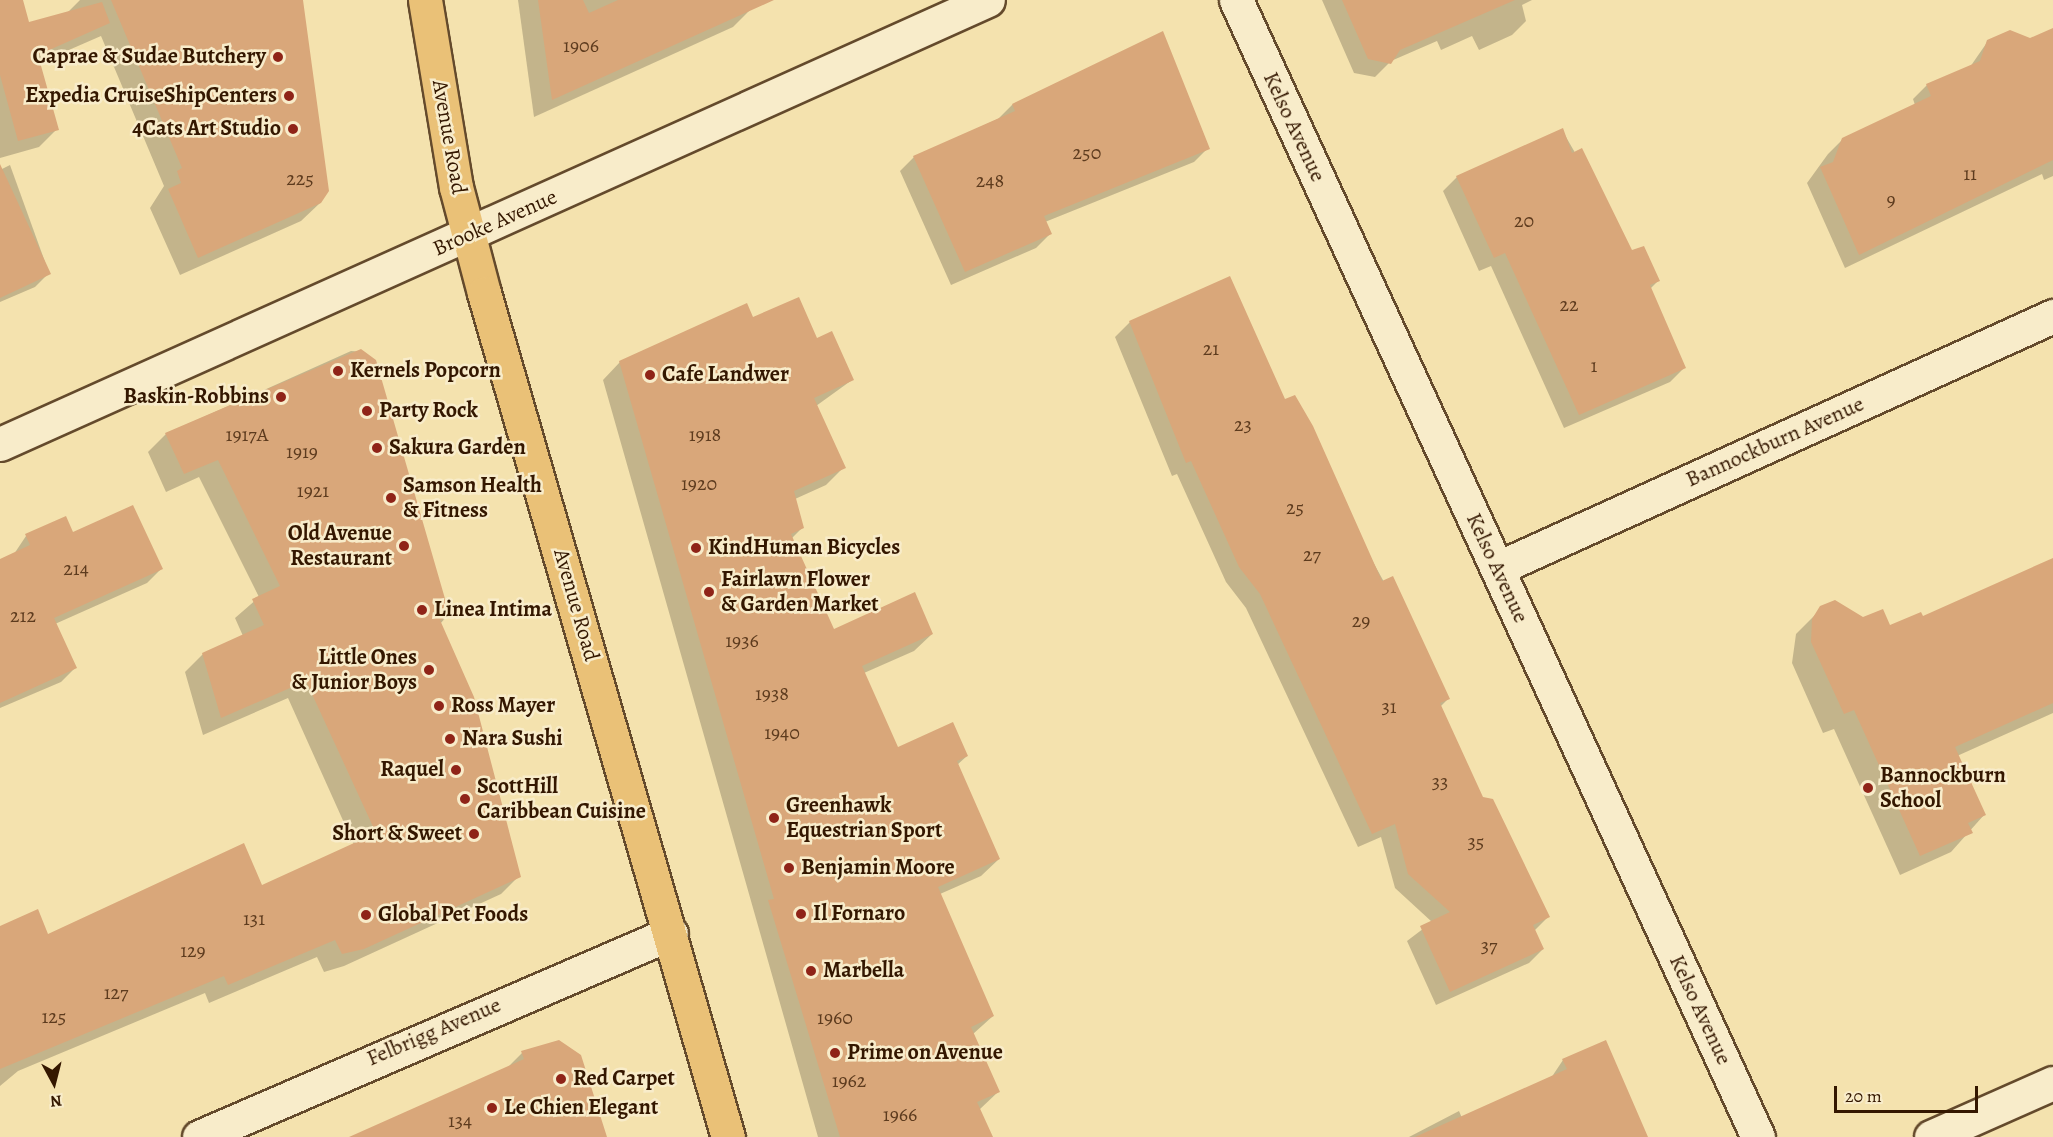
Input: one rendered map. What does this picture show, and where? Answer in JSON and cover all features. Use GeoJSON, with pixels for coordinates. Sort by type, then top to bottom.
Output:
{"type":"FeatureCollection","features":[{"type":"Feature","properties":{"kind":"main road","name":"Avenue Road"},"geometry":{"type":"LineString","coordinates":[[425,0],[468,235],[728,1137]]}},
{"type":"Feature","properties":{"kind":"street","name":"Brooke Avenue"},"geometry":{"type":"LineString","coordinates":[[0,444],[988,0]]}},
{"type":"Feature","properties":{"kind":"street","name":"Kelso Avenue"},"geometry":{"type":"LineString","coordinates":[[1236,0],[1758,1137]]}},
{"type":"Feature","properties":{"kind":"street","name":"Bannockburn Avenue"},"geometry":{"type":"LineString","coordinates":[[1498,568],[2053,316]]}},
{"type":"Feature","properties":{"kind":"street","name":"Felbrigg Avenue"},"geometry":{"type":"LineString","coordinates":[[199,1137],[671,933]]}},
{"type":"Feature","properties":{"kind":"street"},"geometry":{"type":"LineString","coordinates":[[1931,1137],[2053,1083]]}},
{"type":"Feature","properties":{"kind":"building"},"geometry":{"type":"Polygon","coordinates":[[[0,0],[23,0],[29,22],[102,2],[110,23],[38,55],[59,130],[18,141],[0,75],[0,0]]]}},
{"type":"Feature","properties":{"kind":"building"},"geometry":{"type":"Polygon","coordinates":[[[111,0],[303,0],[329,191],[321,203],[198,258],[168,189],[181,183],[177,171],[182,168],[111,0]]]}},
{"type":"Feature","properties":{"kind":"building"},"geometry":{"type":"Polygon","coordinates":[[[538,0],[583,0],[589,13],[618,0],[774,0],[552,100],[538,0]]]}},
{"type":"Feature","properties":{"kind":"building"},"geometry":{"type":"Polygon","coordinates":[[[1342,0],[1515,0],[1400,50],[1391,64],[1368,59],[1342,0]]]}},
{"type":"Feature","properties":{"kind":"building"},"geometry":{"type":"Polygon","coordinates":[[[2053,28],[2053,160],[1859,255],[1820,167],[1833,162],[1842,138],[1931,96],[1926,84],[1980,61],[1987,40],[2010,30],[2030,38],[2053,28]]]}},
{"type":"Feature","properties":{"kind":"building"},"geometry":{"type":"Polygon","coordinates":[[[1163,31],[1210,149],[1044,216],[1052,234],[965,272],[913,156],[1015,111],[1012,104],[1163,31]]]}},
{"type":"Feature","properties":{"kind":"building"},"geometry":{"type":"Polygon","coordinates":[[[1563,128],[1572,153],[1582,148],[1632,250],[1644,246],[1660,281],[1650,285],[1686,368],[1579,415],[1505,253],[1494,258],[1456,176],[1563,128]]]}},
{"type":"Feature","properties":{"kind":"building"},"geometry":{"type":"Polygon","coordinates":[[[0,164],[51,274],[0,298],[0,164]]]}},
{"type":"Feature","properties":{"kind":"building"},"geometry":{"type":"Polygon","coordinates":[[[1230,276],[1285,399],[1295,395],[1313,426],[1382,581],[1393,576],[1450,699],[1440,703],[1483,797],[1493,799],[1550,917],[1533,925],[1544,949],[1450,992],[1420,926],[1450,912],[1408,874],[1395,824],[1372,834],[1260,594],[1239,567],[1191,461],[1186,463],[1129,321],[1230,276]]]}},
{"type":"Feature","properties":{"kind":"building"},"geometry":{"type":"Polygon","coordinates":[[[799,297],[817,338],[832,331],[854,380],[814,398],[846,468],[794,491],[804,528],[791,534],[834,629],[915,592],[933,634],[862,666],[898,747],[953,722],[968,756],[957,761],[1000,859],[938,887],[994,1016],[971,1027],[1000,1092],[977,1102],[993,1137],[840,1137],[768,900],[774,899],[619,361],[747,303],[753,317],[799,297]]]}},
{"type":"Feature","properties":{"kind":"building"},"geometry":{"type":"Polygon","coordinates":[[[361,349],[376,360],[450,616],[440,620],[474,697],[521,877],[364,949],[342,954],[335,940],[228,985],[224,976],[0,1069],[0,926],[38,909],[48,934],[244,843],[262,885],[376,833],[306,681],[221,718],[202,653],[264,625],[252,599],[280,586],[218,460],[184,474],[165,433],[361,349]]]}},
{"type":"Feature","properties":{"kind":"building"},"geometry":{"type":"Polygon","coordinates":[[[133,505],[163,569],[54,618],[77,668],[0,703],[0,559],[30,545],[25,534],[66,516],[73,532],[133,505]]]}},
{"type":"Feature","properties":{"kind":"building"},"geometry":{"type":"Polygon","coordinates":[[[2053,558],[2053,703],[1955,747],[1986,815],[1968,823],[1973,833],[1920,856],[1854,710],[1844,714],[1811,642],[1812,619],[1820,606],[1835,600],[1863,617],[1883,609],[1890,625],[1921,612],[1923,616],[2053,558]]]}},
{"type":"Feature","properties":{"kind":"building"},"geometry":{"type":"Polygon","coordinates":[[[559,1040],[581,1055],[607,1137],[349,1137],[524,1059],[521,1051],[559,1040]]]}},
{"type":"Feature","properties":{"kind":"building"},"geometry":{"type":"Polygon","coordinates":[[[1606,1040],[1648,1137],[1415,1137],[1567,1069],[1562,1059],[1606,1040]]]}},
{"type":"Feature","properties":{"kind":"place","name":"Caprae & Sudae Butchery"},"geometry":{"type":"Point","coordinates":[278,57]}},
{"type":"Feature","properties":{"kind":"place","name":"Expedia CruiseShipCenters"},"geometry":{"type":"Point","coordinates":[289,96]}},
{"type":"Feature","properties":{"kind":"place","name":"4Cats Art Studio"},"geometry":{"type":"Point","coordinates":[293,129]}},
{"type":"Feature","properties":{"kind":"place","name":"Kernels Popcorn"},"geometry":{"type":"Point","coordinates":[338,371]}},
{"type":"Feature","properties":{"kind":"place","name":"Cafe Landwer"},"geometry":{"type":"Point","coordinates":[650,375]}},
{"type":"Feature","properties":{"kind":"place","name":"Baskin-Robbins"},"geometry":{"type":"Point","coordinates":[281,397]}},
{"type":"Feature","properties":{"kind":"place","name":"Party Rock"},"geometry":{"type":"Point","coordinates":[367,411]}},
{"type":"Feature","properties":{"kind":"place","name":"Sakura Garden"},"geometry":{"type":"Point","coordinates":[377,448]}},
{"type":"Feature","properties":{"kind":"place","name":"Samson Health & Fitness"},"geometry":{"type":"Point","coordinates":[391,498]}},
{"type":"Feature","properties":{"kind":"place","name":"Old Avenue Restaurant"},"geometry":{"type":"Point","coordinates":[404,546]}},
{"type":"Feature","properties":{"kind":"place","name":"KindHuman Bicycles"},"geometry":{"type":"Point","coordinates":[696,548]}},
{"type":"Feature","properties":{"kind":"place","name":"Fairlawn Flower & Garden Market"},"geometry":{"type":"Point","coordinates":[709,592]}},
{"type":"Feature","properties":{"kind":"place","name":"Linea Intima"},"geometry":{"type":"Point","coordinates":[422,610]}},
{"type":"Feature","properties":{"kind":"place","name":"Little Ones & Junior Boys"},"geometry":{"type":"Point","coordinates":[429,670]}},
{"type":"Feature","properties":{"kind":"place","name":"Ross Mayer"},"geometry":{"type":"Point","coordinates":[439,706]}},
{"type":"Feature","properties":{"kind":"place","name":"Nara Sushi"},"geometry":{"type":"Point","coordinates":[450,739]}},
{"type":"Feature","properties":{"kind":"place","name":"Raquel"},"geometry":{"type":"Point","coordinates":[456,770]}},
{"type":"Feature","properties":{"kind":"place","name":"Bannockburn School"},"geometry":{"type":"Point","coordinates":[1868,788]}},
{"type":"Feature","properties":{"kind":"place","name":"ScottHill Caribbean Cuisine"},"geometry":{"type":"Point","coordinates":[465,799]}},
{"type":"Feature","properties":{"kind":"place","name":"Greenhawk Equestrian Sport"},"geometry":{"type":"Point","coordinates":[774,818]}},
{"type":"Feature","properties":{"kind":"place","name":"Short & Sweet"},"geometry":{"type":"Point","coordinates":[474,834]}},
{"type":"Feature","properties":{"kind":"place","name":"Benjamin Moore"},"geometry":{"type":"Point","coordinates":[789,868]}},
{"type":"Feature","properties":{"kind":"place","name":"Il Fornaro"},"geometry":{"type":"Point","coordinates":[801,914]}},
{"type":"Feature","properties":{"kind":"place","name":"Global Pet Foods"},"geometry":{"type":"Point","coordinates":[366,915]}},
{"type":"Feature","properties":{"kind":"place","name":"Marbella"},"geometry":{"type":"Point","coordinates":[811,971]}},
{"type":"Feature","properties":{"kind":"place","name":"Prime on Avenue"},"geometry":{"type":"Point","coordinates":[835,1053]}},
{"type":"Feature","properties":{"kind":"place","name":"Red Carpet"},"geometry":{"type":"Point","coordinates":[561,1079]}},
{"type":"Feature","properties":{"kind":"place","name":"Le Chien Elegant"},"geometry":{"type":"Point","coordinates":[492,1108]}}]}
